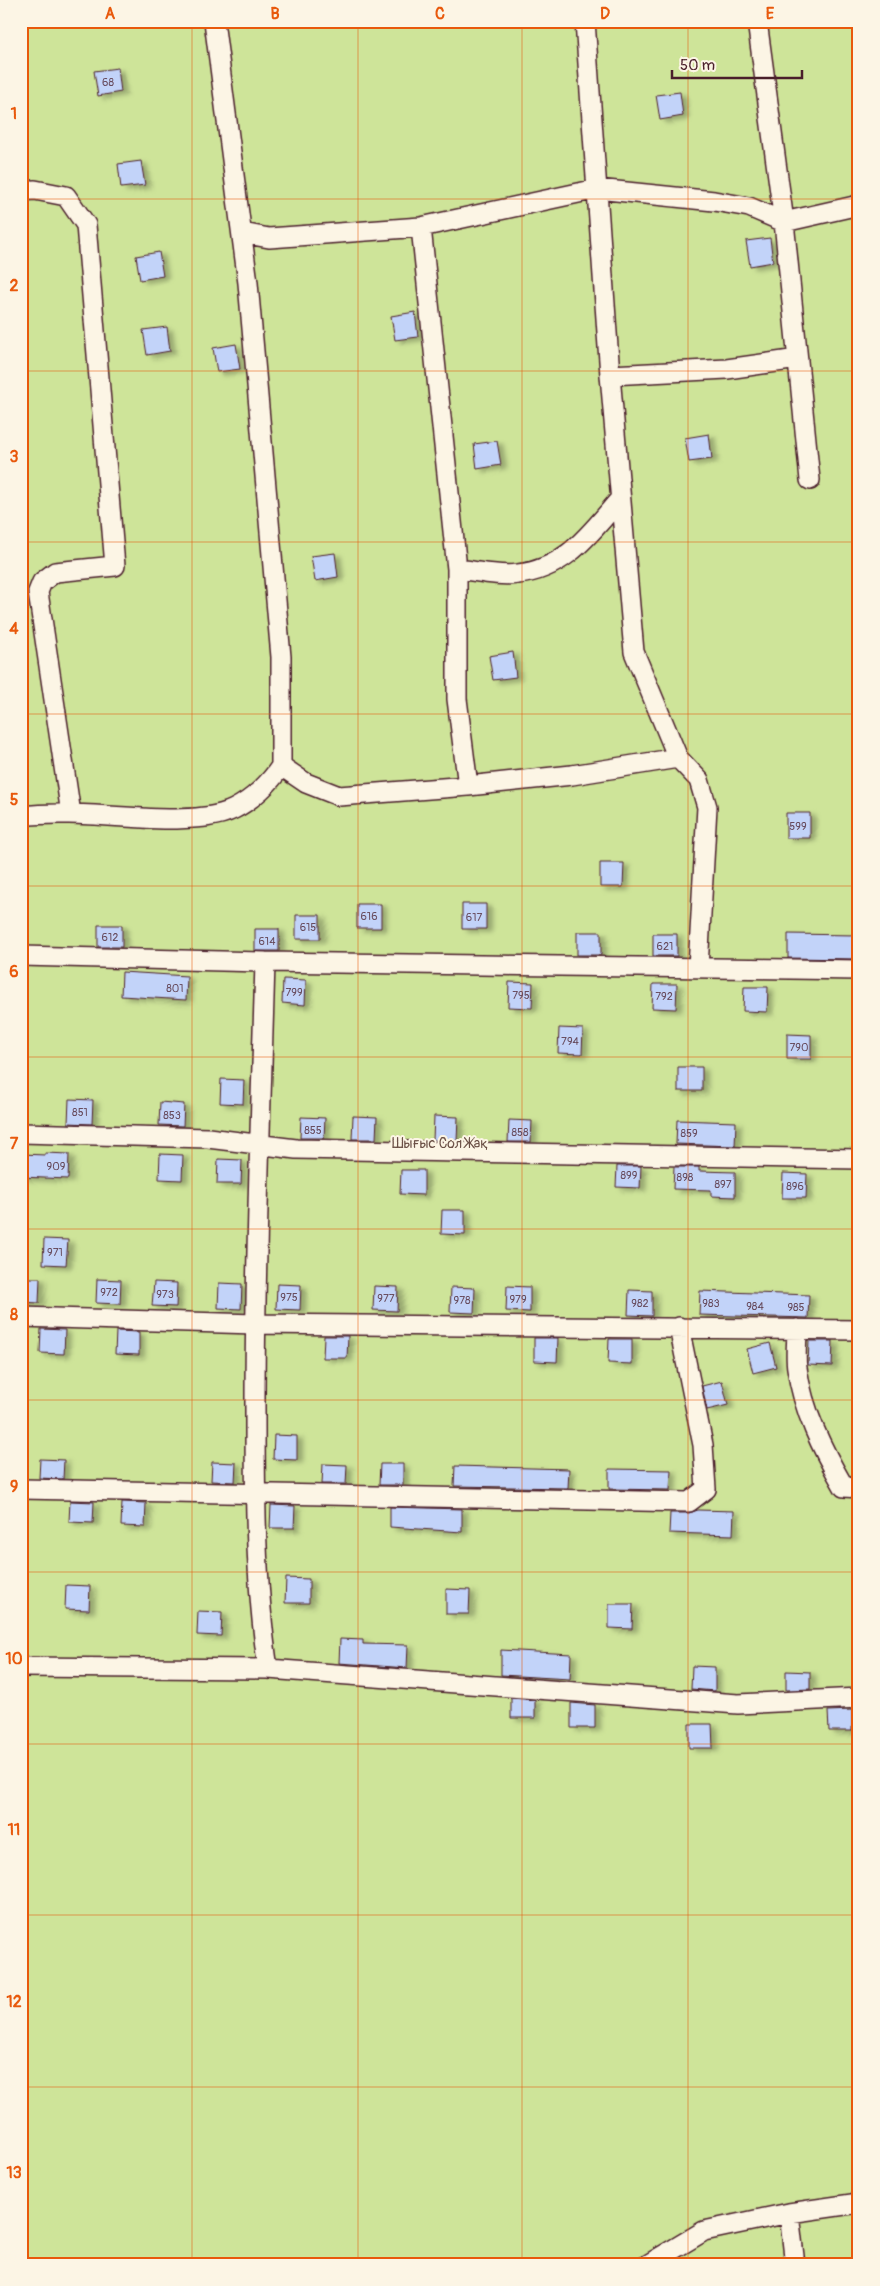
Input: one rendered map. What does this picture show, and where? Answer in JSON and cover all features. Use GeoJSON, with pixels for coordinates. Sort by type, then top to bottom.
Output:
{"type":"FeatureCollection","features":[{"type":"Feature","properties":{"kind":"street"},"geometry":{"type":"LineString","coordinates":[[21,816],[71,814],[140,819],[199,818],[234,809],[271,782],[281,766],[282,657],[242,233],[214,21]]}},
{"type":"Feature","properties":{"kind":"street"},"geometry":{"type":"LineString","coordinates":[[586,21],[610,375],[634,652],[678,758],[699,780],[707,807],[698,968]]}},
{"type":"Feature","properties":{"kind":"street"},"geometry":{"type":"LineString","coordinates":[[757,21],[784,222],[810,480]]}},
{"type":"Feature","properties":{"kind":"street"},"geometry":{"type":"LineString","coordinates":[[21,191],[35,190],[66,196],[86,225],[115,566],[55,572],[42,582],[38,592],[71,814]]}},
{"type":"Feature","properties":{"kind":"street"},"geometry":{"type":"LineString","coordinates":[[242,233],[269,238],[422,227],[597,190],[723,202],[749,207],[784,222],[859,204]]}},
{"type":"Feature","properties":{"kind":"street"},"geometry":{"type":"LineString","coordinates":[[422,227],[457,569],[457,699],[468,786]]}},
{"type":"Feature","properties":{"kind":"street"},"geometry":{"type":"LineString","coordinates":[[610,375],[727,368],[798,359]]}},
{"type":"Feature","properties":{"kind":"street"},"geometry":{"type":"LineString","coordinates":[[457,569],[517,575],[549,567],[573,551],[620,499]]}},
{"type":"Feature","properties":{"kind":"street"},"geometry":{"type":"LineString","coordinates":[[281,766],[306,783],[338,796],[468,786],[572,774],[678,758]]}},
{"type":"Feature","properties":{"kind":"street"},"geometry":{"type":"LineString","coordinates":[[21,956],[265,962],[859,970]]}},
{"type":"Feature","properties":{"kind":"street"},"geometry":{"type":"LineString","coordinates":[[265,962],[255,1324],[256,1494],[261,1619],[268,1669]]}},
{"type":"Feature","properties":{"kind":"street"},"geometry":{"type":"LineString","coordinates":[[21,1133],[208,1138],[296,1149],[859,1159]]}},
{"type":"Feature","properties":{"kind":"street"},"geometry":{"type":"LineString","coordinates":[[21,1317],[255,1324],[859,1330]]}},
{"type":"Feature","properties":{"kind":"street"},"geometry":{"type":"LineString","coordinates":[[21,1489],[689,1502],[706,1489],[703,1445],[679,1327]]}},
{"type":"Feature","properties":{"kind":"street"},"geometry":{"type":"LineString","coordinates":[[797,1329],[797,1366],[803,1398],[820,1445],[859,1500]]}},
{"type":"Feature","properties":{"kind":"street"},"geometry":{"type":"LineString","coordinates":[[21,1667],[268,1669],[738,1704],[859,1698]]}},
{"type":"Feature","properties":{"kind":"street"},"geometry":{"type":"LineString","coordinates":[[648,2265],[704,2231],[789,2213],[859,2203]]}},
{"type":"Feature","properties":{"kind":"street"},"geometry":{"type":"LineString","coordinates":[[789,2213],[795,2265]]}},
{"type":"Feature","properties":{"kind":"green space","name":"Шығыс Сол Жақ"},"geometry":{"type":"Polygon","coordinates":[[[21,21],[859,21],[859,2265],[21,2265],[21,21]]]}},
{"type":"Feature","properties":{"kind":"building"},"geometry":{"type":"Polygon","coordinates":[[[118,68],[121,92],[98,96],[94,71],[118,68]]]}},
{"type":"Feature","properties":{"kind":"building"},"geometry":{"type":"Polygon","coordinates":[[[680,92],[683,116],[660,120],[656,95],[680,92]]]}},
{"type":"Feature","properties":{"kind":"building"},"geometry":{"type":"Polygon","coordinates":[[[141,161],[145,185],[121,188],[118,164],[141,161]]]}},
{"type":"Feature","properties":{"kind":"building"},"geometry":{"type":"Polygon","coordinates":[[[770,238],[773,262],[750,266],[746,241],[770,238]]]}},
{"type":"Feature","properties":{"kind":"building"},"geometry":{"type":"Polygon","coordinates":[[[159,252],[163,276],[140,280],[136,256],[159,252]]]}},
{"type":"Feature","properties":{"kind":"building"},"geometry":{"type":"Polygon","coordinates":[[[415,312],[418,337],[395,340],[391,316],[415,312]]]}},
{"type":"Feature","properties":{"kind":"building"},"geometry":{"type":"Polygon","coordinates":[[[167,327],[170,351],[147,355],[143,330],[167,327]]]}},
{"type":"Feature","properties":{"kind":"building"},"geometry":{"type":"Polygon","coordinates":[[[236,344],[240,369],[217,372],[213,348],[236,344]]]}},
{"type":"Feature","properties":{"kind":"building"},"geometry":{"type":"Polygon","coordinates":[[[709,434],[712,459],[689,462],[685,438],[709,434]]]}},
{"type":"Feature","properties":{"kind":"building"},"geometry":{"type":"Polygon","coordinates":[[[497,441],[501,465],[477,469],[474,444],[497,441]]]}},
{"type":"Feature","properties":{"kind":"building"},"geometry":{"type":"Polygon","coordinates":[[[335,553],[338,577],[315,581],[311,556],[335,553]]]}},
{"type":"Feature","properties":{"kind":"building"},"geometry":{"type":"Polygon","coordinates":[[[513,652],[516,677],[493,680],[489,656],[513,652]]]}},
{"type":"Feature","properties":{"kind":"building"},"geometry":{"type":"Polygon","coordinates":[[[786,813],[810,813],[810,838],[786,838],[786,813]]]}},
{"type":"Feature","properties":{"kind":"building"},"geometry":{"type":"Polygon","coordinates":[[[600,863],[624,863],[623,887],[600,887],[600,863]]]}},
{"type":"Feature","properties":{"kind":"building"},"geometry":{"type":"Polygon","coordinates":[[[357,904],[381,904],[381,928],[357,928],[357,904]]]}},
{"type":"Feature","properties":{"kind":"building"},"geometry":{"type":"Polygon","coordinates":[[[462,904],[486,904],[486,929],[462,929],[462,904]]]}},
{"type":"Feature","properties":{"kind":"building"},"geometry":{"type":"Polygon","coordinates":[[[296,915],[320,915],[320,939],[296,939],[296,915]]]}},
{"type":"Feature","properties":{"kind":"building"},"geometry":{"type":"Polygon","coordinates":[[[98,925],[122,925],[122,947],[98,947],[98,925]]]}},
{"type":"Feature","properties":{"kind":"building"},"geometry":{"type":"Polygon","coordinates":[[[255,929],[279,929],[279,951],[255,951],[255,929]]]}},
{"type":"Feature","properties":{"kind":"building"},"geometry":{"type":"Polygon","coordinates":[[[577,932],[601,932],[601,955],[577,955],[577,932]]]}},
{"type":"Feature","properties":{"kind":"building"},"geometry":{"type":"Polygon","coordinates":[[[653,934],[677,934],[677,956],[653,956],[653,934]]]}},
{"type":"Feature","properties":{"kind":"building"},"geometry":{"type":"Polygon","coordinates":[[[788,934],[855,935],[855,959],[788,958],[788,934]]]}},
{"type":"Feature","properties":{"kind":"building"},"geometry":{"type":"Polygon","coordinates":[[[122,972],[187,976],[186,1000],[121,996],[122,972]]]}},
{"type":"Feature","properties":{"kind":"building"},"geometry":{"type":"Polygon","coordinates":[[[283,979],[306,980],[305,1005],[282,1003],[283,979]]]}},
{"type":"Feature","properties":{"kind":"building"},"geometry":{"type":"Polygon","coordinates":[[[509,982],[533,983],[532,1008],[508,1007],[509,982]]]}},
{"type":"Feature","properties":{"kind":"building"},"geometry":{"type":"Polygon","coordinates":[[[653,984],[677,984],[676,1009],[652,1008],[653,984]]]}},
{"type":"Feature","properties":{"kind":"building"},"geometry":{"type":"Polygon","coordinates":[[[744,987],[768,987],[767,1012],[743,1011],[744,987]]]}},
{"type":"Feature","properties":{"kind":"building"},"geometry":{"type":"Polygon","coordinates":[[[559,1028],[583,1029],[582,1054],[558,1053],[559,1028]]]}},
{"type":"Feature","properties":{"kind":"building"},"geometry":{"type":"Polygon","coordinates":[[[787,1034],[811,1035],[811,1059],[787,1059],[787,1034]]]}},
{"type":"Feature","properties":{"kind":"building"},"geometry":{"type":"Polygon","coordinates":[[[678,1067],[702,1067],[702,1091],[678,1091],[678,1067]]]}},
{"type":"Feature","properties":{"kind":"building"},"geometry":{"type":"Polygon","coordinates":[[[221,1079],[244,1080],[243,1104],[220,1103],[221,1079]]]}},
{"type":"Feature","properties":{"kind":"building"},"geometry":{"type":"Polygon","coordinates":[[[69,1099],[93,1100],[92,1124],[68,1123],[69,1099]]]}},
{"type":"Feature","properties":{"kind":"building"},"geometry":{"type":"Polygon","coordinates":[[[160,1102],[184,1104],[183,1126],[159,1125],[160,1102]]]}},
{"type":"Feature","properties":{"kind":"building"},"geometry":{"type":"Polygon","coordinates":[[[353,1116],[377,1117],[376,1139],[352,1139],[353,1116]]]}},
{"type":"Feature","properties":{"kind":"building"},"geometry":{"type":"Polygon","coordinates":[[[434,1116],[458,1117],[457,1141],[433,1140],[434,1116]]]}},
{"type":"Feature","properties":{"kind":"building"},"geometry":{"type":"Polygon","coordinates":[[[301,1117],[325,1118],[324,1138],[300,1138],[301,1117]]]}},
{"type":"Feature","properties":{"kind":"building"},"geometry":{"type":"Polygon","coordinates":[[[509,1120],[532,1121],[531,1142],[508,1142],[509,1120]]]}},
{"type":"Feature","properties":{"kind":"building"},"geometry":{"type":"Polygon","coordinates":[[[677,1120],[736,1122],[735,1146],[676,1144],[677,1120]]]}},
{"type":"Feature","properties":{"kind":"building"},"geometry":{"type":"Polygon","coordinates":[[[45,1153],[69,1154],[68,1179],[21,1177],[21,1154],[45,1155],[45,1153]]]}},
{"type":"Feature","properties":{"kind":"building"},"geometry":{"type":"Polygon","coordinates":[[[160,1154],[183,1155],[182,1180],[159,1179],[160,1154]]]}},
{"type":"Feature","properties":{"kind":"building"},"geometry":{"type":"Polygon","coordinates":[[[218,1159],[242,1160],[241,1184],[217,1184],[218,1159]]]}},
{"type":"Feature","properties":{"kind":"building"},"geometry":{"type":"Polygon","coordinates":[[[617,1166],[641,1166],[640,1188],[616,1187],[617,1166]]]}},
{"type":"Feature","properties":{"kind":"building"},"geometry":{"type":"Polygon","coordinates":[[[674,1167],[699,1167],[699,1171],[735,1172],[735,1197],[711,1196],[711,1190],[673,1189],[674,1167]]]}},
{"type":"Feature","properties":{"kind":"building"},"geometry":{"type":"Polygon","coordinates":[[[401,1170],[424,1170],[424,1195],[400,1194],[401,1170]]]}},
{"type":"Feature","properties":{"kind":"building"},"geometry":{"type":"Polygon","coordinates":[[[783,1173],[807,1174],[806,1198],[782,1198],[783,1173]]]}},
{"type":"Feature","properties":{"kind":"building"},"geometry":{"type":"Polygon","coordinates":[[[442,1210],[465,1210],[465,1235],[441,1234],[442,1210]]]}},
{"type":"Feature","properties":{"kind":"building"},"geometry":{"type":"Polygon","coordinates":[[[44,1239],[68,1240],[66,1265],[43,1264],[44,1239]]]}},
{"type":"Feature","properties":{"kind":"building"},"geometry":{"type":"Polygon","coordinates":[[[21,1278],[40,1278],[39,1303],[21,1302],[21,1278]]]}},
{"type":"Feature","properties":{"kind":"building"},"geometry":{"type":"Polygon","coordinates":[[[97,1279],[121,1280],[120,1304],[96,1303],[97,1279]]]}},
{"type":"Feature","properties":{"kind":"building"},"geometry":{"type":"Polygon","coordinates":[[[154,1282],[177,1283],[176,1307],[152,1306],[154,1282]]]}},
{"type":"Feature","properties":{"kind":"building"},"geometry":{"type":"Polygon","coordinates":[[[219,1283],[242,1284],[241,1309],[218,1308],[219,1283]]]}},
{"type":"Feature","properties":{"kind":"building"},"geometry":{"type":"Polygon","coordinates":[[[277,1284],[301,1285],[300,1310],[276,1309],[277,1284]]]}},
{"type":"Feature","properties":{"kind":"building"},"geometry":{"type":"Polygon","coordinates":[[[374,1286],[398,1287],[397,1311],[373,1310],[374,1286]]]}},
{"type":"Feature","properties":{"kind":"building"},"geometry":{"type":"Polygon","coordinates":[[[507,1286],[530,1287],[530,1312],[506,1311],[507,1286]]]}},
{"type":"Feature","properties":{"kind":"building"},"geometry":{"type":"Polygon","coordinates":[[[451,1287],[475,1288],[474,1313],[450,1312],[451,1287]]]}},
{"type":"Feature","properties":{"kind":"building"},"geometry":{"type":"Polygon","coordinates":[[[629,1290],[652,1291],[652,1316],[628,1315],[629,1290]]]}},
{"type":"Feature","properties":{"kind":"building"},"geometry":{"type":"Polygon","coordinates":[[[700,1291],[809,1295],[808,1318],[699,1315],[700,1291]]]}},
{"type":"Feature","properties":{"kind":"building"},"geometry":{"type":"Polygon","coordinates":[[[41,1329],[65,1330],[64,1354],[40,1353],[41,1329]]]}},
{"type":"Feature","properties":{"kind":"building"},"geometry":{"type":"Polygon","coordinates":[[[116,1331],[139,1332],[139,1355],[115,1354],[116,1331]]]}},
{"type":"Feature","properties":{"kind":"building"},"geometry":{"type":"Polygon","coordinates":[[[324,1336],[348,1336],[347,1358],[323,1358],[324,1336]]]}},
{"type":"Feature","properties":{"kind":"building"},"geometry":{"type":"Polygon","coordinates":[[[534,1338],[558,1338],[557,1362],[534,1361],[534,1338]]]}},
{"type":"Feature","properties":{"kind":"building"},"geometry":{"type":"Polygon","coordinates":[[[609,1339],[632,1339],[632,1364],[608,1363],[609,1339]]]}},
{"type":"Feature","properties":{"kind":"building"},"geometry":{"type":"Polygon","coordinates":[[[809,1341],[833,1341],[832,1366],[808,1365],[809,1341]]]}},
{"type":"Feature","properties":{"kind":"building"},"geometry":{"type":"Polygon","coordinates":[[[770,1343],[776,1367],[753,1373],[747,1349],[770,1343]]]}},
{"type":"Feature","properties":{"kind":"building"},"geometry":{"type":"Polygon","coordinates":[[[722,1381],[728,1405],[707,1410],[702,1386],[722,1381]]]}},
{"type":"Feature","properties":{"kind":"building"},"geometry":{"type":"Polygon","coordinates":[[[274,1435],[297,1436],[297,1460],[273,1459],[274,1435]]]}},
{"type":"Feature","properties":{"kind":"building"},"geometry":{"type":"Polygon","coordinates":[[[40,1459],[64,1460],[63,1479],[39,1478],[40,1459]]]}},
{"type":"Feature","properties":{"kind":"building"},"geometry":{"type":"Polygon","coordinates":[[[212,1462],[236,1463],[235,1482],[211,1481],[212,1462]]]}},
{"type":"Feature","properties":{"kind":"building"},"geometry":{"type":"Polygon","coordinates":[[[323,1464],[347,1465],[346,1484],[322,1484],[323,1464]]]}},
{"type":"Feature","properties":{"kind":"building"},"geometry":{"type":"Polygon","coordinates":[[[380,1464],[403,1464],[403,1485],[379,1485],[380,1464]]]}},
{"type":"Feature","properties":{"kind":"building"},"geometry":{"type":"Polygon","coordinates":[[[455,1466],[569,1469],[568,1488],[454,1486],[455,1466]]]}},
{"type":"Feature","properties":{"kind":"building"},"geometry":{"type":"Polygon","coordinates":[[[609,1469],[671,1470],[670,1490],[609,1489],[609,1469]]]}},
{"type":"Feature","properties":{"kind":"building"},"geometry":{"type":"Polygon","coordinates":[[[70,1501],[94,1502],[93,1523],[69,1522],[70,1501]]]}},
{"type":"Feature","properties":{"kind":"building"},"geometry":{"type":"Polygon","coordinates":[[[122,1502],[146,1503],[145,1527],[121,1526],[122,1502]]]}},
{"type":"Feature","properties":{"kind":"building"},"geometry":{"type":"Polygon","coordinates":[[[271,1505],[295,1506],[294,1528],[270,1528],[271,1505]]]}},
{"type":"Feature","properties":{"kind":"building"},"geometry":{"type":"Polygon","coordinates":[[[390,1507],[462,1509],[462,1532],[390,1527],[390,1507]]]}},
{"type":"Feature","properties":{"kind":"building"},"geometry":{"type":"Polygon","coordinates":[[[698,1510],[734,1511],[733,1535],[669,1533],[670,1513],[689,1513],[698,1510]]]}},
{"type":"Feature","properties":{"kind":"building"},"geometry":{"type":"Polygon","coordinates":[[[286,1578],[309,1579],[309,1603],[285,1603],[286,1578]]]}},
{"type":"Feature","properties":{"kind":"building"},"geometry":{"type":"Polygon","coordinates":[[[66,1585],[90,1586],[89,1610],[65,1609],[66,1585]]]}},
{"type":"Feature","properties":{"kind":"building"},"geometry":{"type":"Polygon","coordinates":[[[446,1589],[470,1590],[469,1614],[446,1614],[446,1589]]]}},
{"type":"Feature","properties":{"kind":"building"},"geometry":{"type":"Polygon","coordinates":[[[609,1604],[633,1604],[632,1629],[609,1628],[609,1604]]]}},
{"type":"Feature","properties":{"kind":"building"},"geometry":{"type":"Polygon","coordinates":[[[198,1611],[222,1612],[221,1636],[197,1635],[198,1611]]]}},
{"type":"Feature","properties":{"kind":"building"},"geometry":{"type":"Polygon","coordinates":[[[340,1639],[363,1640],[363,1644],[408,1645],[407,1668],[339,1663],[340,1639]]]}},
{"type":"Feature","properties":{"kind":"building"},"geometry":{"type":"Polygon","coordinates":[[[501,1650],[571,1654],[570,1679],[501,1675],[501,1650]]]}},
{"type":"Feature","properties":{"kind":"building"},"geometry":{"type":"Polygon","coordinates":[[[692,1666],[715,1667],[715,1691],[691,1689],[692,1666]]]}},
{"type":"Feature","properties":{"kind":"building"},"geometry":{"type":"Polygon","coordinates":[[[786,1671],[810,1672],[810,1689],[786,1690],[786,1671]]]}},
{"type":"Feature","properties":{"kind":"building"},"geometry":{"type":"Polygon","coordinates":[[[511,1698],[535,1700],[535,1718],[511,1718],[511,1698]]]}},
{"type":"Feature","properties":{"kind":"building"},"geometry":{"type":"Polygon","coordinates":[[[571,1703],[595,1705],[595,1728],[571,1728],[571,1703]]]}},
{"type":"Feature","properties":{"kind":"building"},"geometry":{"type":"Polygon","coordinates":[[[852,1710],[852,1731],[829,1731],[828,1711],[852,1710]]]}},
{"type":"Feature","properties":{"kind":"building"},"geometry":{"type":"Polygon","coordinates":[[[689,1724],[712,1724],[713,1748],[689,1748],[689,1724]]]}}]}
